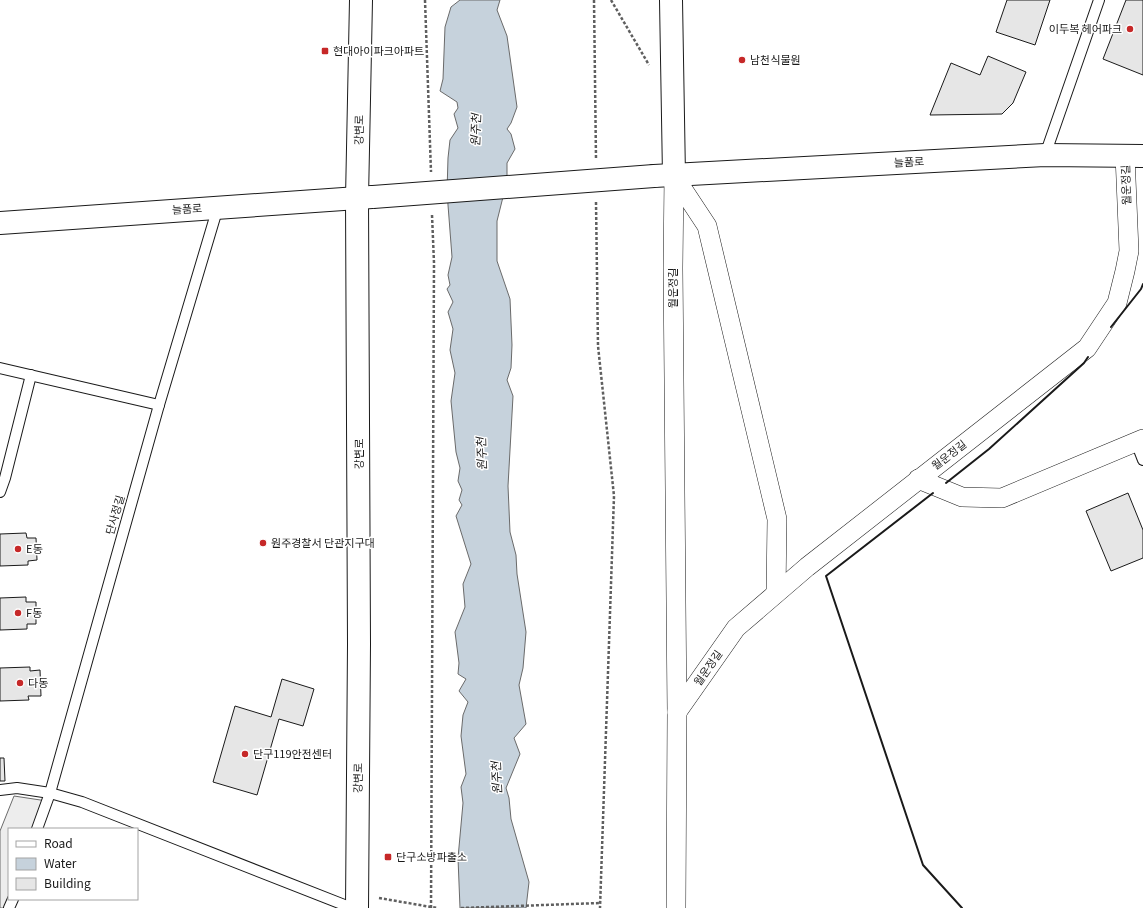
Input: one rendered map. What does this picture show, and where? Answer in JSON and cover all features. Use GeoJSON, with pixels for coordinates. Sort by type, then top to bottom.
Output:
{"type":"FeatureCollection","features":[{"type":"Feature","properties":{"kind":"street","name":"강변로"},"geometry":{"type":"LineString","coordinates":[[355,903],[360,644],[365,198],[361,0]]}},
{"type":"Feature","properties":{"kind":"street"},"geometry":{"type":"LineString","coordinates":[[671,0],[664,176],[707,226],[777,519],[776,593]]}},
{"type":"Feature","properties":{"kind":"street","name":"늘품로"},"geometry":{"type":"LineString","coordinates":[[0,223],[664,176],[1045,155],[1134,156]]}},
{"type":"Feature","properties":{"kind":"street","name":"월운정길"},"geometry":{"type":"LineString","coordinates":[[677,712],[736,628],[807,567],[1087,348],[1116,303],[1125,271],[1129,251],[1134,156]]}},
{"type":"Feature","properties":{"kind":"street","name":"월운정길"},"geometry":{"type":"LineString","coordinates":[[664,176],[673,268],[677,712],[676,908]]}},
{"type":"Feature","properties":{"kind":"street"},"geometry":{"type":"LineString","coordinates":[[918,479],[962,497],[1002,498],[1139,441]]}},
{"type":"Feature","properties":{"kind":"lane"},"geometry":{"type":"LineString","coordinates":[[1045,155],[1099,0]]}},
{"type":"Feature","properties":{"kind":"lane","name":"단사정길"},"geometry":{"type":"LineString","coordinates":[[37,828],[50,793],[158,405],[218,207]]}},
{"type":"Feature","properties":{"kind":"lane"},"geometry":{"type":"LineString","coordinates":[[0,368],[158,405]]}},
{"type":"Feature","properties":{"kind":"lane"},"geometry":{"type":"LineString","coordinates":[[0,492],[5,478],[31,375]]}},
{"type":"Feature","properties":{"kind":"lane"},"geometry":{"type":"LineString","coordinates":[[1139,441],[1143,460]]}},
{"type":"Feature","properties":{"kind":"lane"},"geometry":{"type":"LineString","coordinates":[[0,790],[17,788],[50,793],[82,802],[355,903]]}},
{"type":"Feature","properties":{"kind":"path"},"geometry":{"type":"LineString","coordinates":[[425,0],[431,175]]}},
{"type":"Feature","properties":{"kind":"path"},"geometry":{"type":"LineString","coordinates":[[594,0],[596,165]]}},
{"type":"Feature","properties":{"kind":"path"},"geometry":{"type":"LineString","coordinates":[[611,0],[650,66]]}},
{"type":"Feature","properties":{"kind":"path"},"geometry":{"type":"LineString","coordinates":[[596,196],[598,346],[614,496],[600,908]]}},
{"type":"Feature","properties":{"kind":"path"},"geometry":{"type":"LineString","coordinates":[[431,907],[434,278],[432,215]]}},
{"type":"Feature","properties":{"kind":"path"},"geometry":{"type":"LineString","coordinates":[[355,903],[437,908]]}},
{"type":"Feature","properties":{"kind":"path"},"geometry":{"type":"LineString","coordinates":[[460,908],[600,904]]}},
{"type":"Feature","properties":{"kind":"shaded area"},"geometry":{"type":"Polygon","coordinates":[[[14,796],[47,801],[37,828],[8,828],[8,900],[10,900],[10,908],[0,908],[0,831],[14,796]]]}},
{"type":"Feature","properties":{"kind":"water","name":"원주천"},"geometry":{"type":"Polygon","coordinates":[[[460,0],[500,0],[497,10],[507,36],[517,107],[507,129],[511,134],[515,149],[507,163],[507,175],[504,181],[503,197],[497,221],[497,261],[510,299],[512,345],[511,368],[507,380],[513,396],[508,486],[510,532],[516,555],[517,574],[526,632],[523,668],[519,685],[526,724],[514,738],[520,754],[506,788],[509,798],[511,819],[529,882],[526,908],[460,908],[458,858],[463,803],[461,787],[466,774],[461,736],[463,715],[468,702],[459,691],[466,679],[458,674],[459,663],[455,632],[465,607],[463,584],[471,564],[456,516],[462,505],[459,500],[462,490],[458,481],[460,468],[456,452],[451,401],[455,373],[450,350],[453,329],[448,312],[453,302],[447,289],[450,285],[448,275],[452,257],[447,192],[448,158],[450,140],[458,128],[454,114],[458,108],[457,102],[440,91],[443,79],[445,27],[451,7],[460,0]]]}},
{"type":"Feature","properties":{"kind":"building"},"geometry":{"type":"Polygon","coordinates":[[[1007,0],[1050,0],[1035,45],[996,32],[1007,0]]]}},
{"type":"Feature","properties":{"kind":"building"},"geometry":{"type":"Polygon","coordinates":[[[1126,0],[1143,0],[1143,75],[1103,59],[1126,0]]]}},
{"type":"Feature","properties":{"kind":"building"},"geometry":{"type":"Polygon","coordinates":[[[988,56],[1026,72],[1013,103],[1002,114],[930,115],[951,63],[980,75],[988,56]]]}},
{"type":"Feature","properties":{"kind":"building"},"geometry":{"type":"Polygon","coordinates":[[[1128,493],[1143,530],[1143,558],[1111,571],[1086,511],[1128,493]]]}},
{"type":"Feature","properties":{"kind":"building","name":"E동"},"geometry":{"type":"Polygon","coordinates":[[[26,533],[27,538],[36,538],[37,560],[28,561],[28,565],[0,566],[0,534],[26,533]]]}},
{"type":"Feature","properties":{"kind":"building","name":"F동"},"geometry":{"type":"Polygon","coordinates":[[[26,597],[26,602],[36,602],[36,624],[27,624],[27,629],[0,630],[0,598],[26,597]]]}},
{"type":"Feature","properties":{"kind":"building","name":"다동"},"geometry":{"type":"Polygon","coordinates":[[[30,667],[30,671],[40,670],[41,696],[28,696],[29,700],[0,701],[0,668],[30,667]]]}},
{"type":"Feature","properties":{"kind":"building","name":"단구119안전센터"},"geometry":{"type":"Polygon","coordinates":[[[282,679],[314,689],[303,726],[279,719],[257,795],[213,782],[235,706],[271,717],[282,679]]]}},
{"type":"Feature","properties":{"kind":"building"},"geometry":{"type":"Polygon","coordinates":[[[0,758],[4,758],[5,781],[0,781],[0,758]]]}},
{"type":"Feature","properties":{"kind":"wall"},"geometry":{"type":"LineString","coordinates":[[1111,327],[1141,289],[1143,284]]}},
{"type":"Feature","properties":{"kind":"wall"},"geometry":{"type":"LineString","coordinates":[[946,483],[989,449],[1084,363],[1088,357]]}},
{"type":"Feature","properties":{"kind":"wall"},"geometry":{"type":"LineString","coordinates":[[933,493],[826,576],[923,865],[962,908]]}},
{"type":"Feature","properties":{"kind":"place","name":"이두복 헤어파크"},"geometry":{"type":"Point","coordinates":[1130,29]}},
{"type":"Feature","properties":{"kind":"place","name":"현대아이파크아파트"},"geometry":{"type":"Point","coordinates":[325,51]}},
{"type":"Feature","properties":{"kind":"place","name":"남천식물원"},"geometry":{"type":"Point","coordinates":[742,60]}},
{"type":"Feature","properties":{"kind":"place","name":"원주경찰서 단관지구대"},"geometry":{"type":"Point","coordinates":[263,543]}},
{"type":"Feature","properties":{"kind":"place","name":"E동"},"geometry":{"type":"Point","coordinates":[18,549]}},
{"type":"Feature","properties":{"kind":"place","name":"F동"},"geometry":{"type":"Point","coordinates":[18,613]}},
{"type":"Feature","properties":{"kind":"place","name":"다동"},"geometry":{"type":"Point","coordinates":[20,683]}},
{"type":"Feature","properties":{"kind":"place","name":"단구119안전센터"},"geometry":{"type":"Point","coordinates":[245,754]}},
{"type":"Feature","properties":{"kind":"place","name":"단구소방파출소"},"geometry":{"type":"Point","coordinates":[388,857]}}]}
